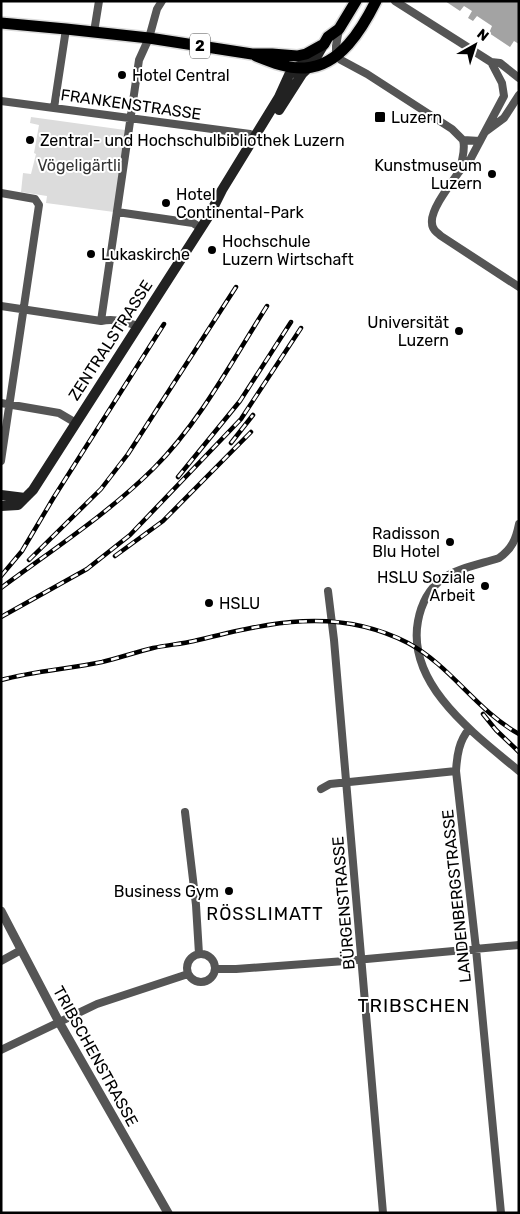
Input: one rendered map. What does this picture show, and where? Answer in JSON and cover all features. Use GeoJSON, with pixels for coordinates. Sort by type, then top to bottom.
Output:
{"type":"FeatureCollection","features":[{"type":"Feature","properties":{"kind":"main road","name":"2"},"geometry":{"type":"LineString","coordinates":[[1,23],[66,28],[149,38],[252,54],[297,56],[306,54],[324,44],[328,37],[340,29],[356,1]]}},
{"type":"Feature","properties":{"kind":"main road","name":"2"},"geometry":{"type":"LineString","coordinates":[[338,54],[353,38],[376,1]]}},
{"type":"Feature","properties":{"kind":"main road","name":"ZENTRALSTRASSE"},"geometry":{"type":"LineString","coordinates":[[25,498],[33,490],[201,228],[279,97],[289,75],[296,68],[317,56],[324,44]]}},
{"type":"Feature","properties":{"kind":"main road","name":"2"},"geometry":{"type":"LineString","coordinates":[[252,54],[270,62],[296,68],[310,67]]}},
{"type":"Feature","properties":{"kind":"main road","name":"ZENTRALSTRASSE"},"geometry":{"type":"LineString","coordinates":[[220,197],[226,193],[296,82],[310,67],[326,62],[338,54]]}},
{"type":"Feature","properties":{"kind":"main road"},"geometry":{"type":"LineString","coordinates":[[1,495],[25,498]]}},
{"type":"Feature","properties":{"kind":"main road"},"geometry":{"type":"LineString","coordinates":[[1,506],[18,505],[25,498]]}},
{"type":"Feature","properties":{"kind":"street"},"geometry":{"type":"LineString","coordinates":[[94,32],[99,1]]}},
{"type":"Feature","properties":{"kind":"street"},"geometry":{"type":"LineString","coordinates":[[101,321],[139,60],[149,38],[157,9],[162,1]]}},
{"type":"Feature","properties":{"kind":"street"},"geometry":{"type":"LineString","coordinates":[[395,1],[491,62],[500,63],[519,78]]}},
{"type":"Feature","properties":{"kind":"street"},"geometry":{"type":"LineString","coordinates":[[405,1],[412,11]]}},
{"type":"Feature","properties":{"kind":"street"},"geometry":{"type":"LineString","coordinates":[[54,108],[66,28]]}},
{"type":"Feature","properties":{"kind":"street"},"geometry":{"type":"LineString","coordinates":[[340,29],[336,46],[338,54],[345,63],[367,74],[452,129],[464,140],[480,141]]}},
{"type":"Feature","properties":{"kind":"street"},"geometry":{"type":"LineString","coordinates":[[491,62],[502,83],[504,96],[465,167],[461,169],[433,214],[432,222],[433,228],[440,236],[519,287]]}},
{"type":"Feature","properties":{"kind":"street"},"geometry":{"type":"LineString","coordinates":[[485,132],[504,118],[519,95]]}},
{"type":"Feature","properties":{"kind":"street","name":"FRANKENSTRASSE"},"geometry":{"type":"LineString","coordinates":[[1,101],[256,136]]}},
{"type":"Feature","properties":{"kind":"street"},"geometry":{"type":"LineString","coordinates":[[461,169],[465,148],[464,140]]}},
{"type":"Feature","properties":{"kind":"street"},"geometry":{"type":"LineString","coordinates":[[1,193],[37,200],[39,204],[23,310],[5,404],[1,461]]}},
{"type":"Feature","properties":{"kind":"street"},"geometry":{"type":"LineString","coordinates":[[117,212],[193,223],[201,228]]}},
{"type":"Feature","properties":{"kind":"street"},"geometry":{"type":"LineString","coordinates":[[1,306],[101,321],[125,321],[137,326]]}},
{"type":"Feature","properties":{"kind":"street"},"geometry":{"type":"LineString","coordinates":[[5,404],[64,414],[76,423]]}},
{"type":"Feature","properties":{"kind":"street"},"geometry":{"type":"LineString","coordinates":[[519,524],[511,548],[499,558],[442,579],[426,598],[418,618],[416,641],[422,665],[443,700],[470,729],[519,771]]}},
{"type":"Feature","properties":{"kind":"street","name":"BÜRGENSTRASSE"},"geometry":{"type":"LineString","coordinates":[[328,591],[334,640],[383,1213]]}},
{"type":"Feature","properties":{"kind":"street","name":"LANDENBERGSTRASSE"},"geometry":{"type":"LineString","coordinates":[[470,729],[459,749],[456,771],[476,949],[501,1213]]}},
{"type":"Feature","properties":{"kind":"street"},"geometry":{"type":"LineString","coordinates":[[321,789],[330,784],[456,771]]}},
{"type":"Feature","properties":{"kind":"street"},"geometry":{"type":"LineString","coordinates":[[186,812],[199,954]]}},
{"type":"Feature","properties":{"kind":"street","name":"TRIBSCHENSTRASSE"},"geometry":{"type":"LineString","coordinates":[[1,911],[59,1022],[168,1213]]}},
{"type":"Feature","properties":{"kind":"street"},"geometry":{"type":"LineString","coordinates":[[216,969],[236,969],[519,945]]}},
{"type":"Feature","properties":{"kind":"street"},"geometry":{"type":"LineString","coordinates":[[1,961],[21,950]]}},
{"type":"Feature","properties":{"kind":"street"},"geometry":{"type":"LineString","coordinates":[[199,954],[211,958],[216,969],[211,978],[203,982],[194,981],[188,974],[189,962],[199,954]]}},
{"type":"Feature","properties":{"kind":"street"},"geometry":{"type":"LineString","coordinates":[[1,1050],[97,1004],[188,974]]}},
{"type":"Feature","properties":{"kind":"green space","name":"Vögeligärtli"},"geometry":{"type":"Polygon","coordinates":[[[31,117],[125,130],[114,212],[46,203],[47,196],[21,192],[23,173],[31,174],[36,154],[34,153],[39,125],[30,123],[31,117]]]}},
{"type":"Feature","properties":{"kind":"shaded area"},"geometry":{"type":"Polygon","coordinates":[[[445,1],[519,1],[519,44],[514,41],[510,47],[489,33],[492,26],[477,16],[473,21],[468,18],[472,11],[464,6],[460,11],[445,1]]]}},
{"type":"Feature","properties":{"kind":"railway"},"geometry":{"type":"LineString","coordinates":[[29,560],[101,489],[128,454],[236,287]]}},
{"type":"Feature","properties":{"kind":"railway"},"geometry":{"type":"LineString","coordinates":[[1,588],[99,516],[137,485],[171,450],[201,411],[267,306]]}},
{"type":"Feature","properties":{"kind":"railway"},"geometry":{"type":"LineString","coordinates":[[178,477],[240,401],[291,322]]}},
{"type":"Feature","properties":{"kind":"railway"},"geometry":{"type":"LineString","coordinates":[[1,576],[22,551],[54,497],[164,324]]}},
{"type":"Feature","properties":{"kind":"railway"},"geometry":{"type":"LineString","coordinates":[[1,617],[87,569],[130,535],[241,419],[301,328]]}},
{"type":"Feature","properties":{"kind":"railway"},"geometry":{"type":"LineString","coordinates":[[231,443],[253,415]]}},
{"type":"Feature","properties":{"kind":"railway"},"geometry":{"type":"LineString","coordinates":[[115,556],[163,521],[251,432]]}},
{"type":"Feature","properties":{"kind":"railway"},"geometry":{"type":"LineString","coordinates":[[1,680],[26,674],[102,662],[153,648],[275,624],[328,621],[355,625],[381,632],[408,643],[437,664],[490,713],[519,734]]}},
{"type":"Feature","properties":{"kind":"railway"},"geometry":{"type":"LineString","coordinates":[[483,714],[496,730],[519,752]]}},
{"type":"Feature","properties":{"kind":"place","name":"Hotel Central"},"geometry":{"type":"Point","coordinates":[122,75]}},
{"type":"Feature","properties":{"kind":"place","name":"Luzern"},"geometry":{"type":"Point","coordinates":[380,117]}},
{"type":"Feature","properties":{"kind":"place","name":"Zentral- und Hochschulbibliothek Luzern"},"geometry":{"type":"Point","coordinates":[30,140]}},
{"type":"Feature","properties":{"kind":"place","name":"Kunstmuseum Luzern"},"geometry":{"type":"Point","coordinates":[492,174]}},
{"type":"Feature","properties":{"kind":"place","name":"Hotel Continental-Park"},"geometry":{"type":"Point","coordinates":[166,203]}},
{"type":"Feature","properties":{"kind":"place","name":"Hochschule Luzern Wirtschaft"},"geometry":{"type":"Point","coordinates":[212,250]}},
{"type":"Feature","properties":{"kind":"place","name":"Lukaskirche"},"geometry":{"type":"Point","coordinates":[91,254]}},
{"type":"Feature","properties":{"kind":"place","name":"Universität Luzern"},"geometry":{"type":"Point","coordinates":[459,331]}},
{"type":"Feature","properties":{"kind":"place","name":"Radisson Blu Hotel"},"geometry":{"type":"Point","coordinates":[450,542]}},
{"type":"Feature","properties":{"kind":"place","name":"HSLU Soziale Arbeit"},"geometry":{"type":"Point","coordinates":[485,586]}},
{"type":"Feature","properties":{"kind":"place","name":"HSLU"},"geometry":{"type":"Point","coordinates":[209,603]}},
{"type":"Feature","properties":{"kind":"place","name":"Business Gym"},"geometry":{"type":"Point","coordinates":[229,891]}},
{"type":"Feature","properties":{"kind":"district","name":"RÖSSLIMATT"},"geometry":{"type":"Point","coordinates":[265,914]}},
{"type":"Feature","properties":{"kind":"district","name":"TRIBSCHEN"},"geometry":{"type":"Point","coordinates":[414,1005]}}]}
